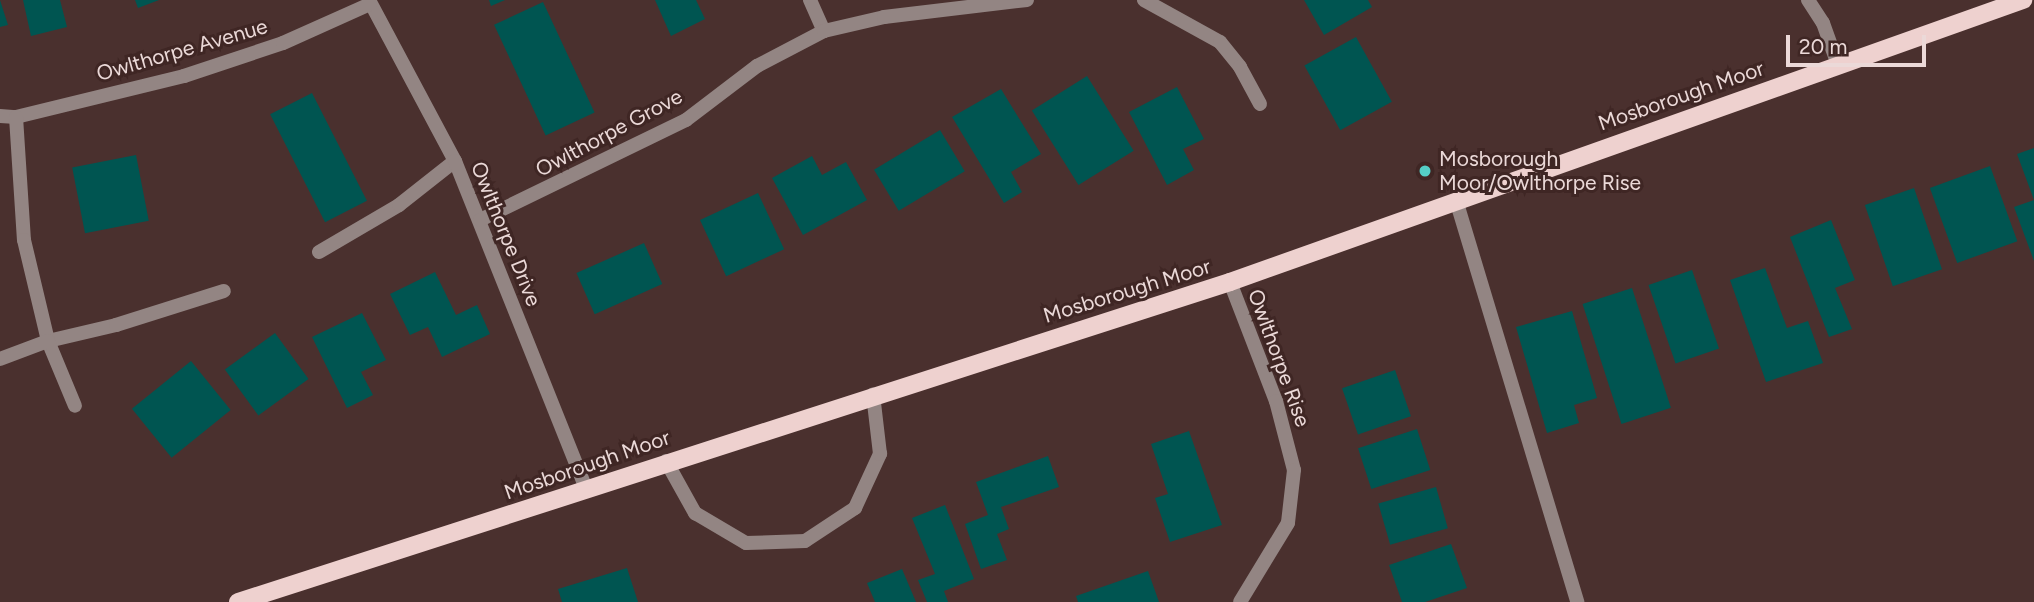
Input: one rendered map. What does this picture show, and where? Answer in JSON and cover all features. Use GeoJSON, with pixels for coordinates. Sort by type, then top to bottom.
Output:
{"type":"FeatureCollection","features":[{"type":"Feature","properties":{"kind":"main road","name":"Mosborough Moor"},"geometry":{"type":"LineString","coordinates":[[238,602],[587,491],[666,461],[873,394],[1230,282],[2023,0]]}},
{"type":"Feature","properties":{"kind":"street"},"geometry":{"type":"LineString","coordinates":[[810,0],[824,31]]}},
{"type":"Feature","properties":{"kind":"street","name":"Owlthorpe Grove"},"geometry":{"type":"LineString","coordinates":[[480,220],[685,120],[757,66],[824,31],[884,17],[1027,0]]}},
{"type":"Feature","properties":{"kind":"street"},"geometry":{"type":"LineString","coordinates":[[1144,0],[1220,42],[1240,66],[1260,104]]}},
{"type":"Feature","properties":{"kind":"street"},"geometry":{"type":"LineString","coordinates":[[1808,0],[1823,23],[1838,65]]}},
{"type":"Feature","properties":{"kind":"street","name":"Owlthorpe Avenue"},"geometry":{"type":"LineString","coordinates":[[0,116],[16,117],[184,76],[283,43],[370,2]]}},
{"type":"Feature","properties":{"kind":"street","name":"Owlthorpe Drive"},"geometry":{"type":"LineString","coordinates":[[370,2],[455,161],[587,491]]}},
{"type":"Feature","properties":{"kind":"street"},"geometry":{"type":"LineString","coordinates":[[16,117],[24,240],[48,341],[75,406]]}},
{"type":"Feature","properties":{"kind":"street"},"geometry":{"type":"LineString","coordinates":[[319,252],[399,205],[455,161]]}},
{"type":"Feature","properties":{"kind":"street"},"geometry":{"type":"LineString","coordinates":[[1456,200],[1577,602]]}},
{"type":"Feature","properties":{"kind":"street","name":"Owlthorpe Rise"},"geometry":{"type":"LineString","coordinates":[[1230,282],[1276,401],[1294,470],[1288,523],[1240,602]]}},
{"type":"Feature","properties":{"kind":"street"},"geometry":{"type":"LineString","coordinates":[[0,359],[48,341],[116,325],[224,291]]}},
{"type":"Feature","properties":{"kind":"street"},"geometry":{"type":"LineString","coordinates":[[666,461],[695,513],[746,543],[805,541],[855,508],[880,454],[873,394]]}},
{"type":"Feature","properties":{"kind":"building"},"geometry":{"type":"Polygon","coordinates":[[[0,0],[8,25],[0,27],[0,0]]]}},
{"type":"Feature","properties":{"kind":"building"},"geometry":{"type":"Polygon","coordinates":[[[23,0],[60,0],[67,27],[31,36],[23,0]]]}},
{"type":"Feature","properties":{"kind":"building"},"geometry":{"type":"Polygon","coordinates":[[[135,0],[159,0],[138,8],[135,0]]]}},
{"type":"Feature","properties":{"kind":"building"},"geometry":{"type":"Polygon","coordinates":[[[489,0],[505,0],[491,6],[489,0]]]}},
{"type":"Feature","properties":{"kind":"building"},"geometry":{"type":"Polygon","coordinates":[[[655,0],[696,0],[705,19],[671,36],[655,0]]]}},
{"type":"Feature","properties":{"kind":"building"},"geometry":{"type":"Polygon","coordinates":[[[1304,0],[1368,0],[1372,7],[1324,35],[1304,0]]]}},
{"type":"Feature","properties":{"kind":"building"},"geometry":{"type":"Polygon","coordinates":[[[543,2],[595,113],[546,135],[494,25],[543,2]]]}},
{"type":"Feature","properties":{"kind":"building"},"geometry":{"type":"Polygon","coordinates":[[[1356,37],[1392,102],[1340,130],[1304,66],[1356,37]]]}},
{"type":"Feature","properties":{"kind":"building"},"geometry":{"type":"Polygon","coordinates":[[[1087,76],[1134,151],[1079,185],[1032,110],[1087,76]]]}},
{"type":"Feature","properties":{"kind":"building"},"geometry":{"type":"Polygon","coordinates":[[[1177,87],[1204,139],[1183,149],[1194,170],[1167,185],[1129,112],[1177,87]]]}},
{"type":"Feature","properties":{"kind":"building"},"geometry":{"type":"Polygon","coordinates":[[[1001,89],[1041,154],[1011,172],[1022,192],[1004,203],[952,117],[1001,89]]]}},
{"type":"Feature","properties":{"kind":"building"},"geometry":{"type":"Polygon","coordinates":[[[312,93],[367,201],[325,222],[270,114],[312,93]]]}},
{"type":"Feature","properties":{"kind":"building"},"geometry":{"type":"Polygon","coordinates":[[[940,130],[965,171],[899,211],[874,170],[940,130]]]}},
{"type":"Feature","properties":{"kind":"building"},"geometry":{"type":"Polygon","coordinates":[[[2034,148],[2034,200],[2017,154],[2034,148]]]}},
{"type":"Feature","properties":{"kind":"building"},"geometry":{"type":"Polygon","coordinates":[[[136,155],[149,221],[85,233],[72,167],[136,155]]]}},
{"type":"Feature","properties":{"kind":"building"},"geometry":{"type":"Polygon","coordinates":[[[812,156],[822,175],[846,162],[867,200],[803,235],[772,178],[812,156]]]}},
{"type":"Feature","properties":{"kind":"building"},"geometry":{"type":"Polygon","coordinates":[[[1990,166],[2017,241],[1957,263],[1930,188],[1990,166]]]}},
{"type":"Feature","properties":{"kind":"building"},"geometry":{"type":"Polygon","coordinates":[[[1914,188],[1942,269],[1893,286],[1865,205],[1914,188]]]}},
{"type":"Feature","properties":{"kind":"building"},"geometry":{"type":"Polygon","coordinates":[[[758,193],[784,249],[726,276],[700,220],[758,193]]]}},
{"type":"Feature","properties":{"kind":"building"},"geometry":{"type":"Polygon","coordinates":[[[2034,200],[2034,261],[2014,207],[2034,200]]]}},
{"type":"Feature","properties":{"kind":"building"},"geometry":{"type":"Polygon","coordinates":[[[1831,220],[1855,280],[1835,288],[1852,329],[1829,337],[1790,237],[1831,220]]]}},
{"type":"Feature","properties":{"kind":"building"},"geometry":{"type":"Polygon","coordinates":[[[644,243],[662,284],[595,314],[576,273],[644,243]]]}},
{"type":"Feature","properties":{"kind":"building"},"geometry":{"type":"Polygon","coordinates":[[[1765,268],[1787,328],[1808,321],[1823,363],[1766,382],[1730,280],[1765,268]]]}},
{"type":"Feature","properties":{"kind":"building"},"geometry":{"type":"Polygon","coordinates":[[[1692,270],[1719,348],[1676,363],[1649,285],[1692,270]]]}},
{"type":"Feature","properties":{"kind":"building"},"geometry":{"type":"Polygon","coordinates":[[[435,272],[456,315],[477,305],[490,334],[442,357],[428,327],[410,335],[390,294],[435,272]]]}},
{"type":"Feature","properties":{"kind":"building"},"geometry":{"type":"Polygon","coordinates":[[[1632,288],[1671,408],[1621,424],[1583,304],[1632,288]]]}},
{"type":"Feature","properties":{"kind":"building"},"geometry":{"type":"Polygon","coordinates":[[[1572,311],[1597,398],[1574,405],[1579,423],[1547,433],[1516,327],[1572,311]]]}},
{"type":"Feature","properties":{"kind":"building"},"geometry":{"type":"Polygon","coordinates":[[[362,313],[386,360],[361,372],[373,395],[347,408],[312,337],[362,313]]]}},
{"type":"Feature","properties":{"kind":"building"},"geometry":{"type":"Polygon","coordinates":[[[275,333],[309,379],[258,416],[225,369],[275,333]]]}},
{"type":"Feature","properties":{"kind":"building"},"geometry":{"type":"Polygon","coordinates":[[[191,361],[231,410],[172,458],[132,409],[191,361]]]}},
{"type":"Feature","properties":{"kind":"building"},"geometry":{"type":"Polygon","coordinates":[[[1395,370],[1411,416],[1358,435],[1342,388],[1395,370]]]}},
{"type":"Feature","properties":{"kind":"building"},"geometry":{"type":"Polygon","coordinates":[[[1417,429],[1430,470],[1371,489],[1358,448],[1417,429]]]}},
{"type":"Feature","properties":{"kind":"building"},"geometry":{"type":"Polygon","coordinates":[[[1189,431],[1222,525],[1170,542],[1155,498],[1168,494],[1151,444],[1189,431]]]}},
{"type":"Feature","properties":{"kind":"building"},"geometry":{"type":"Polygon","coordinates":[[[1048,456],[1059,487],[1001,507],[1009,529],[997,534],[1007,560],[981,569],[965,524],[988,515],[976,482],[1048,456]]]}},
{"type":"Feature","properties":{"kind":"building"},"geometry":{"type":"Polygon","coordinates":[[[1436,487],[1448,528],[1390,545],[1378,504],[1436,487]]]}},
{"type":"Feature","properties":{"kind":"building"},"geometry":{"type":"Polygon","coordinates":[[[945,505],[974,579],[944,591],[948,602],[927,602],[918,580],[935,574],[912,518],[945,505]]]}},
{"type":"Feature","properties":{"kind":"building"},"geometry":{"type":"Polygon","coordinates":[[[1451,544],[1467,588],[1425,602],[1402,602],[1389,565],[1451,544]]]}},
{"type":"Feature","properties":{"kind":"building"},"geometry":{"type":"Polygon","coordinates":[[[627,568],[638,602],[562,602],[558,589],[627,568]]]}},
{"type":"Feature","properties":{"kind":"building"},"geometry":{"type":"Polygon","coordinates":[[[902,569],[916,602],[875,602],[867,583],[902,569]]]}},
{"type":"Feature","properties":{"kind":"building"},"geometry":{"type":"Polygon","coordinates":[[[1148,571],[1159,602],[1078,602],[1076,596],[1148,571]]]}},
{"type":"Feature","properties":{"kind":"place","name":"Mosborough Moor/Owlthorpe Rise"},"geometry":{"type":"Point","coordinates":[1425,171]}}]}
